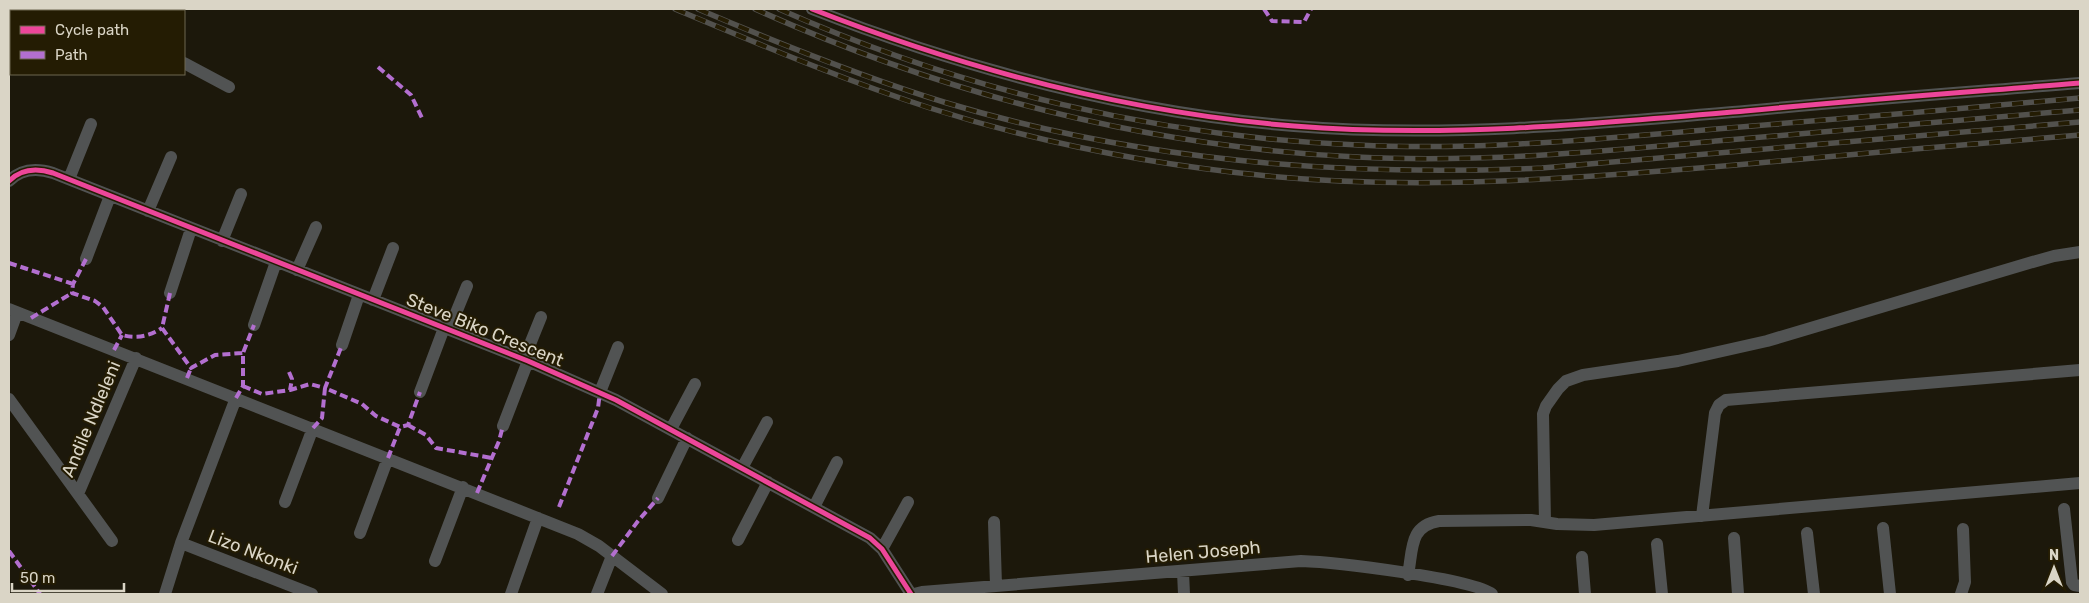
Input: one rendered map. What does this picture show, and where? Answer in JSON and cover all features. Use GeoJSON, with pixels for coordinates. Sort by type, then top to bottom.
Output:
{"type":"FeatureCollection","features":[{"type":"Feature","properties":{"kind":"street"},"geometry":{"type":"LineString","coordinates":[[812,9],[866,30],[922,48],[1038,82],[1084,93],[1197,116],[1320,128],[1428,131],[1509,128],[1652,119],[2080,82]]}},
{"type":"Feature","properties":{"kind":"street"},"geometry":{"type":"LineString","coordinates":[[185,64],[229,86]]}},
{"type":"Feature","properties":{"kind":"street"},"geometry":{"type":"LineString","coordinates":[[69,179],[92,124]]}},
{"type":"Feature","properties":{"kind":"street"},"geometry":{"type":"LineString","coordinates":[[148,210],[171,157]]}},
{"type":"Feature","properties":{"kind":"street","name":"Steve Biko Crescent"},"geometry":{"type":"LineString","coordinates":[[9,181],[14,176],[34,170],[44,170],[526,360],[600,392],[814,506],[870,538],[882,549],[913,594]]}},
{"type":"Feature","properties":{"kind":"street"},"geometry":{"type":"LineString","coordinates":[[222,241],[242,194]]}},
{"type":"Feature","properties":{"kind":"street"},"geometry":{"type":"LineString","coordinates":[[86,260],[110,196]]}},
{"type":"Feature","properties":{"kind":"street"},"geometry":{"type":"LineString","coordinates":[[296,270],[316,226]]}},
{"type":"Feature","properties":{"kind":"street"},"geometry":{"type":"LineString","coordinates":[[170,293],[191,228]]}},
{"type":"Feature","properties":{"kind":"street"},"geometry":{"type":"LineString","coordinates":[[373,300],[393,248]]}},
{"type":"Feature","properties":{"kind":"street"},"geometry":{"type":"LineString","coordinates":[[1545,522],[1543,414],[1550,400],[1566,382],[1591,372],[1678,360],[1767,341],[2029,263],[2054,256],[2080,252]]}},
{"type":"Feature","properties":{"kind":"street"},"geometry":{"type":"LineString","coordinates":[[254,325],[276,262]]}},
{"type":"Feature","properties":{"kind":"street"},"geometry":{"type":"LineString","coordinates":[[420,392],[446,329],[467,286]]}},
{"type":"Feature","properties":{"kind":"street"},"geometry":{"type":"LineString","coordinates":[[342,344],[359,295]]}},
{"type":"Feature","properties":{"kind":"street"},"geometry":{"type":"LineString","coordinates":[[9,335],[13,311],[463,487],[590,540],[662,594]]}},
{"type":"Feature","properties":{"kind":"street"},"geometry":{"type":"LineString","coordinates":[[503,426],[541,317]]}},
{"type":"Feature","properties":{"kind":"street"},"geometry":{"type":"LineString","coordinates":[[600,392],[618,347]]}},
{"type":"Feature","properties":{"kind":"street","name":"Andile Ndleleni"},"geometry":{"type":"LineString","coordinates":[[78,494],[136,358]]}},
{"type":"Feature","properties":{"kind":"street"},"geometry":{"type":"LineString","coordinates":[[1702,516],[1716,413],[1719,405],[1726,400],[2080,370]]}},
{"type":"Feature","properties":{"kind":"street"},"geometry":{"type":"LineString","coordinates":[[671,429],[695,384]]}},
{"type":"Feature","properties":{"kind":"street"},"geometry":{"type":"LineString","coordinates":[[165,594],[181,543],[236,398]]}},
{"type":"Feature","properties":{"kind":"street","name":"Andile Ndleleni"},"geometry":{"type":"LineString","coordinates":[[9,399],[112,541]]}},
{"type":"Feature","properties":{"kind":"street"},"geometry":{"type":"LineString","coordinates":[[742,468],[767,422]]}},
{"type":"Feature","properties":{"kind":"street"},"geometry":{"type":"LineString","coordinates":[[285,502],[313,428]]}},
{"type":"Feature","properties":{"kind":"street"},"geometry":{"type":"LineString","coordinates":[[658,498],[687,438]]}},
{"type":"Feature","properties":{"kind":"street"},"geometry":{"type":"LineString","coordinates":[[360,533],[388,458]]}},
{"type":"Feature","properties":{"kind":"street"},"geometry":{"type":"LineString","coordinates":[[814,506],[837,462]]}},
{"type":"Feature","properties":{"kind":"street"},"geometry":{"type":"LineString","coordinates":[[738,540],[768,482]]}},
{"type":"Feature","properties":{"kind":"street"},"geometry":{"type":"LineString","coordinates":[[1408,575],[1416,535],[1424,524],[1439,521],[1531,520],[1594,526],[2080,483]]}},
{"type":"Feature","properties":{"kind":"street"},"geometry":{"type":"LineString","coordinates":[[435,561],[463,487]]}},
{"type":"Feature","properties":{"kind":"street"},"geometry":{"type":"LineString","coordinates":[[882,549],[908,502]]}},
{"type":"Feature","properties":{"kind":"street"},"geometry":{"type":"LineString","coordinates":[[2064,509],[2072,582],[2074,585],[2080,586]]}},
{"type":"Feature","properties":{"kind":"street"},"geometry":{"type":"LineString","coordinates":[[511,594],[538,518]]}},
{"type":"Feature","properties":{"kind":"street"},"geometry":{"type":"LineString","coordinates":[[994,522],[996,585]]}},
{"type":"Feature","properties":{"kind":"street"},"geometry":{"type":"LineString","coordinates":[[1883,528],[1890,594]]}},
{"type":"Feature","properties":{"kind":"street"},"geometry":{"type":"LineString","coordinates":[[1962,594],[1966,582],[1963,529]]}},
{"type":"Feature","properties":{"kind":"street"},"geometry":{"type":"LineString","coordinates":[[1807,533],[1814,594]]}},
{"type":"Feature","properties":{"kind":"street"},"geometry":{"type":"LineString","coordinates":[[1734,538],[1738,594]]}},
{"type":"Feature","properties":{"kind":"street","name":"Lizo Nkonki"},"geometry":{"type":"LineString","coordinates":[[181,543],[305,593]]}},
{"type":"Feature","properties":{"kind":"street"},"geometry":{"type":"LineString","coordinates":[[1657,544],[1662,594]]}},
{"type":"Feature","properties":{"kind":"street"},"geometry":{"type":"LineString","coordinates":[[597,594],[612,556]]}},
{"type":"Feature","properties":{"kind":"street"},"geometry":{"type":"LineString","coordinates":[[1582,557],[1584,594]]}},
{"type":"Feature","properties":{"kind":"street","name":"Helen Joseph"},"geometry":{"type":"LineString","coordinates":[[913,594],[996,585],[1183,572],[1301,561],[1331,563],[1468,585],[1492,594]]}},
{"type":"Feature","properties":{"kind":"street"},"geometry":{"type":"LineString","coordinates":[[1183,572],[1184,594]]}},
{"type":"Feature","properties":{"kind":"railway"},"geometry":{"type":"LineString","coordinates":[[675,9],[833,74],[971,121],[1055,142],[1140,159],[1268,176],[1385,182],[1444,183],[1502,181],[1736,165],[2080,135]]}},
{"type":"Feature","properties":{"kind":"railway"},"geometry":{"type":"LineString","coordinates":[[698,9],[821,59],[947,103],[1019,123],[1093,139],[1242,161],[1316,167],[1392,170],[1542,168],[2080,122]]}},
{"type":"Feature","properties":{"kind":"railway"},"geometry":{"type":"LineString","coordinates":[[755,9],[827,40],[900,67],[974,91],[1049,112],[1202,142],[1279,151],[1357,157],[1447,159],[1536,155],[2080,110]]}},
{"type":"Feature","properties":{"kind":"railway"},"geometry":{"type":"LineString","coordinates":[[779,9],[848,38],[989,86],[1135,120],[1209,132],[1283,140],[1403,146],[1537,143],[2080,98]]}},
{"type":"Feature","properties":{"kind":"marked path"},"geometry":{"type":"LineString","coordinates":[[1264,9],[1272,21],[1304,22],[1311,9]]}},
{"type":"Feature","properties":{"kind":"marked path"},"geometry":{"type":"LineString","coordinates":[[378,67],[411,95],[423,120]]}},
{"type":"Feature","properties":{"kind":"marked path"},"geometry":{"type":"LineString","coordinates":[[86,259],[73,284],[72,293],[95,301],[103,307],[122,335],[143,336],[162,328]]}},
{"type":"Feature","properties":{"kind":"marked path"},"geometry":{"type":"LineString","coordinates":[[9,263],[73,284]]}},
{"type":"Feature","properties":{"kind":"marked path"},"geometry":{"type":"LineString","coordinates":[[31,318],[72,293]]}},
{"type":"Feature","properties":{"kind":"marked path"},"geometry":{"type":"LineString","coordinates":[[170,293],[162,328],[191,368],[215,355],[243,353]]}},
{"type":"Feature","properties":{"kind":"marked path"},"geometry":{"type":"LineString","coordinates":[[236,398],[243,386],[243,353],[254,325]]}},
{"type":"Feature","properties":{"kind":"marked path"},"geometry":{"type":"LineString","coordinates":[[114,350],[122,335]]}},
{"type":"Feature","properties":{"kind":"marked path"},"geometry":{"type":"LineString","coordinates":[[243,386],[262,394],[290,390],[310,384],[325,388],[342,345]]}},
{"type":"Feature","properties":{"kind":"marked path"},"geometry":{"type":"LineString","coordinates":[[187,378],[191,368]]}},
{"type":"Feature","properties":{"kind":"marked path"},"geometry":{"type":"LineString","coordinates":[[289,372],[292,379],[290,390]]}},
{"type":"Feature","properties":{"kind":"marked path"},"geometry":{"type":"LineString","coordinates":[[313,428],[322,418],[325,388],[362,404],[376,416],[400,427],[408,425],[420,392]]}},
{"type":"Feature","properties":{"kind":"marked path"},"geometry":{"type":"LineString","coordinates":[[559,507],[598,408],[600,392]]}},
{"type":"Feature","properties":{"kind":"marked path"},"geometry":{"type":"LineString","coordinates":[[408,425],[426,435],[436,448],[492,458]]}},
{"type":"Feature","properties":{"kind":"marked path"},"geometry":{"type":"LineString","coordinates":[[477,493],[499,441],[503,426]]}},
{"type":"Feature","properties":{"kind":"marked path"},"geometry":{"type":"LineString","coordinates":[[388,458],[400,427]]}},
{"type":"Feature","properties":{"kind":"marked path"},"geometry":{"type":"LineString","coordinates":[[612,556],[658,498]]}},
{"type":"Feature","properties":{"kind":"marked path"},"geometry":{"type":"LineString","coordinates":[[9,551],[40,594]]}},
{"type":"Feature","properties":{"kind":"cycle path"},"geometry":{"type":"LineString","coordinates":[[812,9],[929,51],[1048,85],[1171,111],[1232,120],[1294,126],[1407,131],[1576,125],[2080,83]]}},
{"type":"Feature","properties":{"kind":"cycle path"},"geometry":{"type":"LineString","coordinates":[[9,181],[24,172],[41,170],[53,173],[528,361],[616,400],[870,538],[882,549],[911,594]]}}]}
